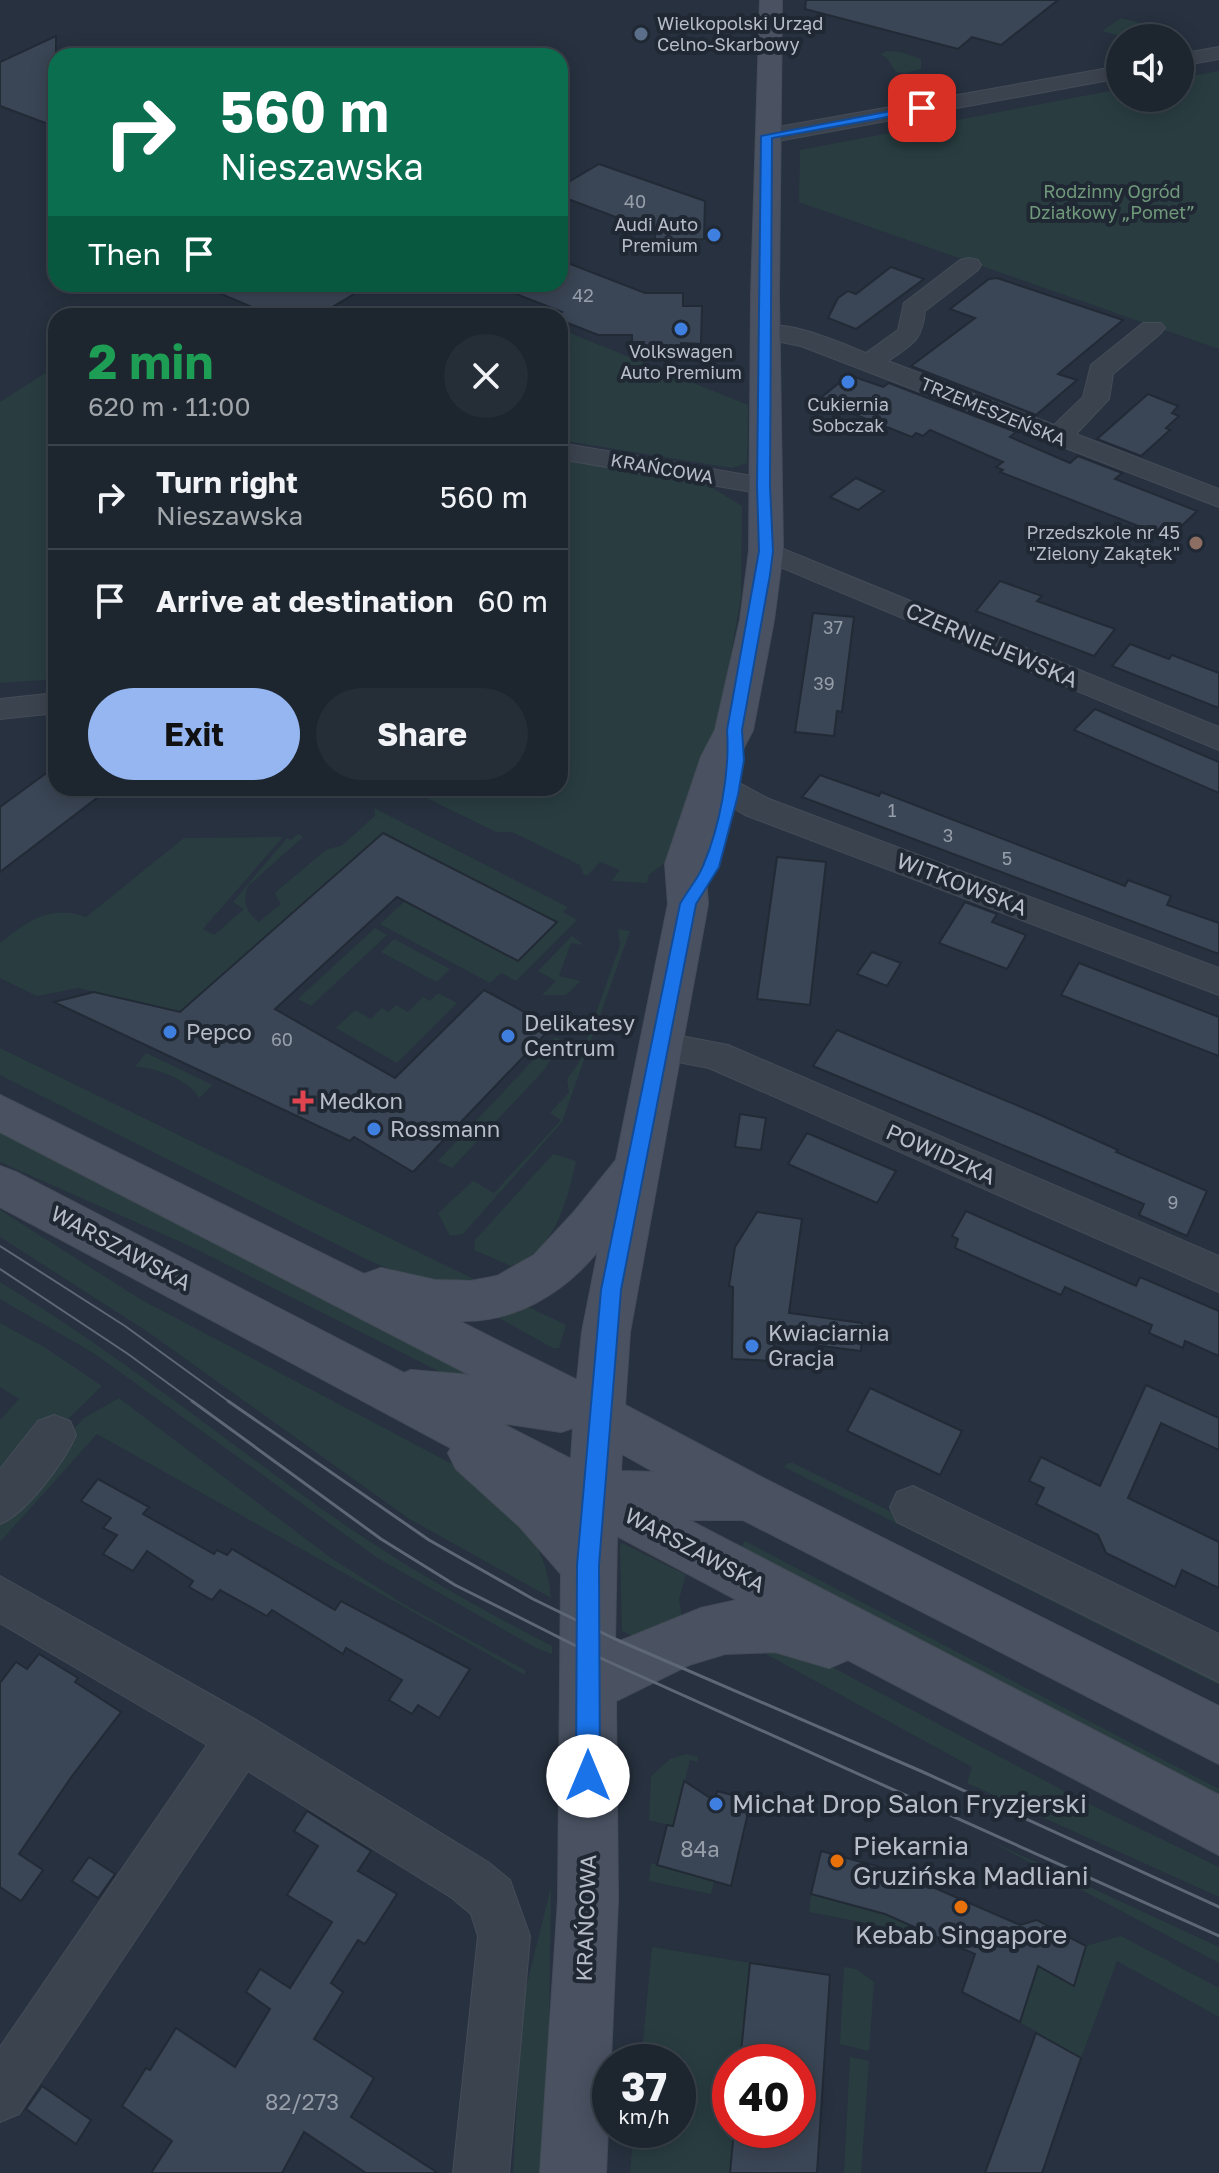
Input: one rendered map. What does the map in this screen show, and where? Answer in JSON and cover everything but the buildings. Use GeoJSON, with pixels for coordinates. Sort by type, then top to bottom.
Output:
{"type":"FeatureCollection","features":[{"type":"Feature","properties":{"kind":"street","name":"KRAŃCOWA"},"geometry":{"type":"LineString","coordinates":[[573,2173],[588,1900],[588,1565],[611,1290],[688,904],[711,867],[722,784],[737,760],[734,730],[757,620],[766,551],[765,332],[771,0]]}},
{"type":"Feature","properties":{"kind":"street"},"geometry":{"type":"LineString","coordinates":[[1194,57],[1219,53]]}},
{"type":"Feature","properties":{"kind":"street"},"geometry":{"type":"LineString","coordinates":[[767,136],[1106,75]]}},
{"type":"Feature","properties":{"kind":"street"},"geometry":{"type":"LineString","coordinates":[[869,363],[910,333],[913,308],[969,265]]}},
{"type":"Feature","properties":{"kind":"street"},"geometry":{"type":"LineString","coordinates":[[1057,437],[1096,399],[1100,371],[1152,328]]}},
{"type":"Feature","properties":{"kind":"street","name":"TRZEMESZEŃSKA"},"geometry":{"type":"LineString","coordinates":[[765,332],[807,339],[1219,499]]}},
{"type":"Feature","properties":{"kind":"street","name":"KRAŃCOWA"},"geometry":{"type":"LineString","coordinates":[[568,452],[764,486]]}},
{"type":"Feature","properties":{"kind":"street","name":"CZERNIEJEWSKA"},"geometry":{"type":"LineString","coordinates":[[766,551],[1219,739]]}},
{"type":"Feature","properties":{"kind":"street"},"geometry":{"type":"LineString","coordinates":[[0,709],[48,704]]}},
{"type":"Feature","properties":{"kind":"street","name":"WITKOWSKA"},"geometry":{"type":"LineString","coordinates":[[722,784],[1219,982]]}},
{"type":"Feature","properties":{"kind":"street","name":"POWIDZKA"},"geometry":{"type":"LineString","coordinates":[[660,1046],[715,1055],[1219,1275]]}},
{"type":"Feature","properties":{"kind":"street"},"geometry":{"type":"LineString","coordinates":[[0,1112],[314,1272],[483,1377],[599,1416],[749,1497],[1219,1736]]}},
{"type":"Feature","properties":{"kind":"street"},"geometry":{"type":"LineString","coordinates":[[314,1272],[435,1300],[483,1299],[519,1290],[549,1273],[569,1253],[636,1165]]}},
{"type":"Feature","properties":{"kind":"street","name":"WARSZAWSKA"},"geometry":{"type":"LineString","coordinates":[[0,1185],[1219,1826]]}},
{"type":"Feature","properties":{"kind":"street"},"geometry":{"type":"LineString","coordinates":[[392,1390],[483,1377]]}},
{"type":"Feature","properties":{"kind":"street"},"geometry":{"type":"LineString","coordinates":[[392,1390],[496,1470],[588,1565]]}},
{"type":"Feature","properties":{"kind":"street"},"geometry":{"type":"LineString","coordinates":[[0,1503],[54,1435]]}},
{"type":"Feature","properties":{"kind":"street"},"geometry":{"type":"LineString","coordinates":[[592,1495],[749,1497]]}},
{"type":"Feature","properties":{"kind":"street"},"geometry":{"type":"LineString","coordinates":[[913,1507],[1219,1659]]}},
{"type":"Feature","properties":{"kind":"street"},"geometry":{"type":"LineString","coordinates":[[0,1598],[241,1738],[470,1880],[492,1898],[504,1936],[481,2173]]}},
{"type":"Feature","properties":{"kind":"street"},"geometry":{"type":"LineString","coordinates":[[587,1686],[702,1632],[730,1625],[779,1626],[909,1664]]}},
{"type":"Feature","properties":{"kind":"street"},"geometry":{"type":"LineString","coordinates":[[0,2095],[241,1738]]}},
{"type":"Feature","properties":{"kind":"green space"},"geometry":{"type":"Polygon","coordinates":[[[1121,18],[1144,24],[1112,24],[1121,18]]]}},
{"type":"Feature","properties":{"kind":"green space"},"geometry":{"type":"Polygon","coordinates":[[[886,51],[921,59],[921,69],[896,72],[886,57],[880,55],[886,51]]]}},
{"type":"Feature","properties":{"kind":"green space","name":"Rodzinny Ogród Działkowy „Pomet”"},"geometry":{"type":"Polygon","coordinates":[[[1219,71],[1219,349],[799,202],[800,150],[1106,92],[1106,112],[1194,112],[1194,75],[1219,71]]]}},
{"type":"Feature","properties":{"kind":"green space"},"geometry":{"type":"Polygon","coordinates":[[[568,332],[748,405],[747,463],[732,468],[568,441],[568,332]]]}},
{"type":"Feature","properties":{"kind":"green space"},"geometry":{"type":"Polygon","coordinates":[[[48,371],[48,679],[45,680],[0,683],[0,402],[48,371]]]}},
{"type":"Feature","properties":{"kind":"green space"},"geometry":{"type":"Polygon","coordinates":[[[568,458],[701,481],[742,506],[741,596],[712,766],[668,860],[649,875],[647,883],[611,881],[620,870],[600,862],[587,876],[580,865],[512,832],[496,832],[422,796],[568,796],[568,458]]]}},
{"type":"Feature","properties":{"kind":"green space"},"geometry":{"type":"Polygon","coordinates":[[[374,808],[568,907],[563,912],[577,920],[516,981],[501,973],[490,983],[380,924],[405,901],[425,854],[383,833],[235,963],[232,975],[226,971],[213,983],[209,995],[203,991],[180,1012],[78,988],[37,996],[0,978],[0,943],[10,935],[50,914],[73,913],[86,917],[184,838],[283,837],[203,929],[214,935],[244,909],[233,902],[287,838],[291,840],[298,834],[303,837],[248,886],[246,906],[259,922],[281,904],[275,894],[278,890],[327,849],[341,846],[375,816],[374,808]]]}},
{"type":"Feature","properties":{"kind":"green space"},"geometry":{"type":"Polygon","coordinates":[[[375,928],[387,935],[311,1006],[298,999],[375,928]]]}},
{"type":"Feature","properties":{"kind":"green space"},"geometry":{"type":"Polygon","coordinates":[[[618,929],[630,931],[562,1122],[463,1234],[450,1236],[438,1213],[473,1181],[494,1193],[561,1120],[550,1113],[569,1092],[567,1079],[578,1064],[620,945],[618,929]]]}},
{"type":"Feature","properties":{"kind":"green space"},"geometry":{"type":"Polygon","coordinates":[[[572,936],[584,945],[571,943],[559,976],[581,981],[566,995],[542,995],[556,981],[538,971],[572,936]]]}},
{"type":"Feature","properties":{"kind":"green space"},"geometry":{"type":"Polygon","coordinates":[[[394,939],[450,969],[437,982],[381,952],[394,939]]]}},
{"type":"Feature","properties":{"kind":"green space"},"geometry":{"type":"Polygon","coordinates":[[[438,993],[457,1003],[397,1063],[336,1028],[355,1010],[371,1019],[382,1008],[389,1012],[396,1005],[408,1012],[423,997],[430,1001],[438,993]]]}},
{"type":"Feature","properties":{"kind":"green space"},"geometry":{"type":"Polygon","coordinates":[[[555,1037],[560,1039],[546,1068],[452,1168],[438,1161],[555,1037]]]}},
{"type":"Feature","properties":{"kind":"green space"},"geometry":{"type":"Polygon","coordinates":[[[0,1048],[488,1286],[442,1285],[370,1261],[0,1075],[0,1048]]]}},
{"type":"Feature","properties":{"kind":"green space"},"geometry":{"type":"Polygon","coordinates":[[[146,1053],[213,1085],[199,1098],[188,1086],[171,1076],[135,1067],[146,1053]]]}},
{"type":"Feature","properties":{"kind":"green space"},"geometry":{"type":"Polygon","coordinates":[[[0,1129],[473,1375],[454,1379],[192,1247],[0,1162],[0,1129]]]}},
{"type":"Feature","properties":{"kind":"green space"},"geometry":{"type":"Polygon","coordinates":[[[553,1154],[576,1161],[563,1208],[549,1237],[526,1259],[511,1266],[474,1250],[475,1240],[553,1154]]]}},
{"type":"Feature","properties":{"kind":"green space"},"geometry":{"type":"Polygon","coordinates":[[[0,1210],[140,1299],[472,1477],[505,1505],[531,1537],[548,1576],[551,1598],[408,1518],[148,1332],[0,1237],[0,1210]]]}},
{"type":"Feature","properties":{"kind":"green space"},"geometry":{"type":"Polygon","coordinates":[[[0,1282],[123,1364],[377,1547],[552,1646],[552,1654],[536,1648],[376,1557],[95,1354],[0,1299],[0,1282]]]}},
{"type":"Feature","properties":{"kind":"green space"},"geometry":{"type":"Polygon","coordinates":[[[520,1303],[566,1325],[559,1348],[553,1348],[492,1314],[520,1303]]]}},
{"type":"Feature","properties":{"kind":"green space"},"geometry":{"type":"Polygon","coordinates":[[[0,1323],[44,1347],[102,1386],[42,1444],[0,1496],[0,1420],[19,1399],[0,1387],[0,1323]]]}},
{"type":"Feature","properties":{"kind":"green space"},"geometry":{"type":"Polygon","coordinates":[[[119,1398],[331,1558],[405,1605],[525,1670],[525,1675],[97,1434],[0,1542],[0,1518],[49,1455],[84,1418],[119,1398]]]}},
{"type":"Feature","properties":{"kind":"green space"},"geometry":{"type":"Polygon","coordinates":[[[788,1463],[1219,1675],[1219,1685],[784,1467],[788,1463]]]}},
{"type":"Feature","properties":{"kind":"green space"},"geometry":{"type":"Polygon","coordinates":[[[745,1541],[1219,1789],[1219,1795],[742,1547],[745,1541]]]}},
{"type":"Feature","properties":{"kind":"green space"},"geometry":{"type":"Polygon","coordinates":[[[622,1543],[686,1575],[679,1599],[683,1624],[652,1645],[622,1631],[622,1543]]]}},
{"type":"Feature","properties":{"kind":"green space"},"geometry":{"type":"Polygon","coordinates":[[[744,1642],[813,1657],[1081,1800],[1219,1867],[1219,1897],[967,1783],[972,1767],[744,1642]]]}},
{"type":"Feature","properties":{"kind":"green space"},"geometry":{"type":"Polygon","coordinates":[[[686,1754],[698,1757],[697,1762],[690,1760],[673,1826],[649,1820],[651,1776],[670,1759],[686,1754]]]}},
{"type":"Feature","properties":{"kind":"green space"},"geometry":{"type":"Polygon","coordinates":[[[986,1839],[1219,1947],[1219,1963],[986,1839]]]}},
{"type":"Feature","properties":{"kind":"green space"},"geometry":{"type":"Polygon","coordinates":[[[651,1863],[714,1881],[711,1894],[649,1881],[651,1863]]]}},
{"type":"Feature","properties":{"kind":"green space"},"geometry":{"type":"Polygon","coordinates":[[[551,1887],[547,2173],[513,2173],[523,2000],[551,1887]]]}},
{"type":"Feature","properties":{"kind":"green space"},"geometry":{"type":"Polygon","coordinates":[[[811,1894],[885,1914],[912,1925],[909,1935],[882,1926],[809,1912],[811,1894]]]}},
{"type":"Feature","properties":{"kind":"green space"},"geometry":{"type":"Polygon","coordinates":[[[1121,1936],[1219,1988],[1219,2017],[1117,1961],[1081,2058],[1020,2022],[1015,1955],[1073,1985],[1086,1946],[1121,1936]]]}},
{"type":"Feature","properties":{"kind":"green space"},"geometry":{"type":"Polygon","coordinates":[[[652,1947],[750,1963],[742,2044],[712,2044],[712,2148],[732,2148],[730,2173],[630,2173],[632,2148],[696,2148],[696,2044],[643,2044],[652,1947]]]}},
{"type":"Feature","properties":{"kind":"green space"},"geometry":{"type":"Polygon","coordinates":[[[844,1967],[856,1969],[874,1982],[869,2051],[840,2044],[844,1967]]]}},
{"type":"Feature","properties":{"kind":"green space"},"geometry":{"type":"Polygon","coordinates":[[[850,2057],[869,2061],[861,2173],[844,2173],[850,2057]]]}},
{"type":"Feature","properties":{"kind":"tram line"},"geometry":{"type":"LineString","coordinates":[[0,1246],[125,1326],[231,1403]]}},
{"type":"Feature","properties":{"kind":"tram line"},"geometry":{"type":"LineString","coordinates":[[0,1269],[128,1354],[195,1403]]}},
{"type":"Feature","properties":{"kind":"tram line"},"geometry":{"type":"LineString","coordinates":[[192,1401],[381,1539],[455,1585],[598,1657],[1219,1936]]}},
{"type":"Feature","properties":{"kind":"tram line"},"geometry":{"type":"LineString","coordinates":[[228,1401],[429,1540],[533,1599],[615,1639],[923,1772],[1219,1907]]}},
{"type":"Feature","properties":{"kind":"place","name":"Wielkopolski Urząd Celno-Skarbowy"},"geometry":{"type":"Point","coordinates":[641,34]}},
{"type":"Feature","properties":{"kind":"place","name":"Audi Auto Premium"},"geometry":{"type":"Point","coordinates":[714,235]}},
{"type":"Feature","properties":{"kind":"place","name":"Volkswagen Auto Premium"},"geometry":{"type":"Point","coordinates":[681,329]}},
{"type":"Feature","properties":{"kind":"place","name":"Cukiernia Sobczak"},"geometry":{"type":"Point","coordinates":[848,382]}},
{"type":"Feature","properties":{"kind":"place","name":"Przedszkole nr 45 \"Zielony Zakątek\""},"geometry":{"type":"Point","coordinates":[1196,543]}},
{"type":"Feature","properties":{"kind":"place","name":"Pepco"},"geometry":{"type":"Point","coordinates":[170,1032]}},
{"type":"Feature","properties":{"kind":"place","name":"Delikatesy Centrum"},"geometry":{"type":"Point","coordinates":[508,1036]}},
{"type":"Feature","properties":{"kind":"place","name":"Medkon"},"geometry":{"type":"Point","coordinates":[303,1101]}},
{"type":"Feature","properties":{"kind":"place","name":"Rossmann"},"geometry":{"type":"Point","coordinates":[374,1129]}},
{"type":"Feature","properties":{"kind":"place","name":"Kwiaciarnia Gracja"},"geometry":{"type":"Point","coordinates":[752,1346]}},
{"type":"Feature","properties":{"kind":"place","name":"Michał Drop Salon Fryzjerski"},"geometry":{"type":"Point","coordinates":[716,1804]}},
{"type":"Feature","properties":{"kind":"place","name":"Piekarnia Gruzińska Madliani"},"geometry":{"type":"Point","coordinates":[837,1861]}},
{"type":"Feature","properties":{"kind":"place","name":"Kebab Singapore"},"geometry":{"type":"Point","coordinates":[961,1907]}},
{"type":"Feature","properties":{"kind":"route"},"geometry":{"type":"LineString","coordinates":[[588,1776],[588,1565],[611,1290],[688,904],[711,867],[730,795],[737,760],[734,730],[757,620],[766,551],[767,136],[922,108]]}}]}
